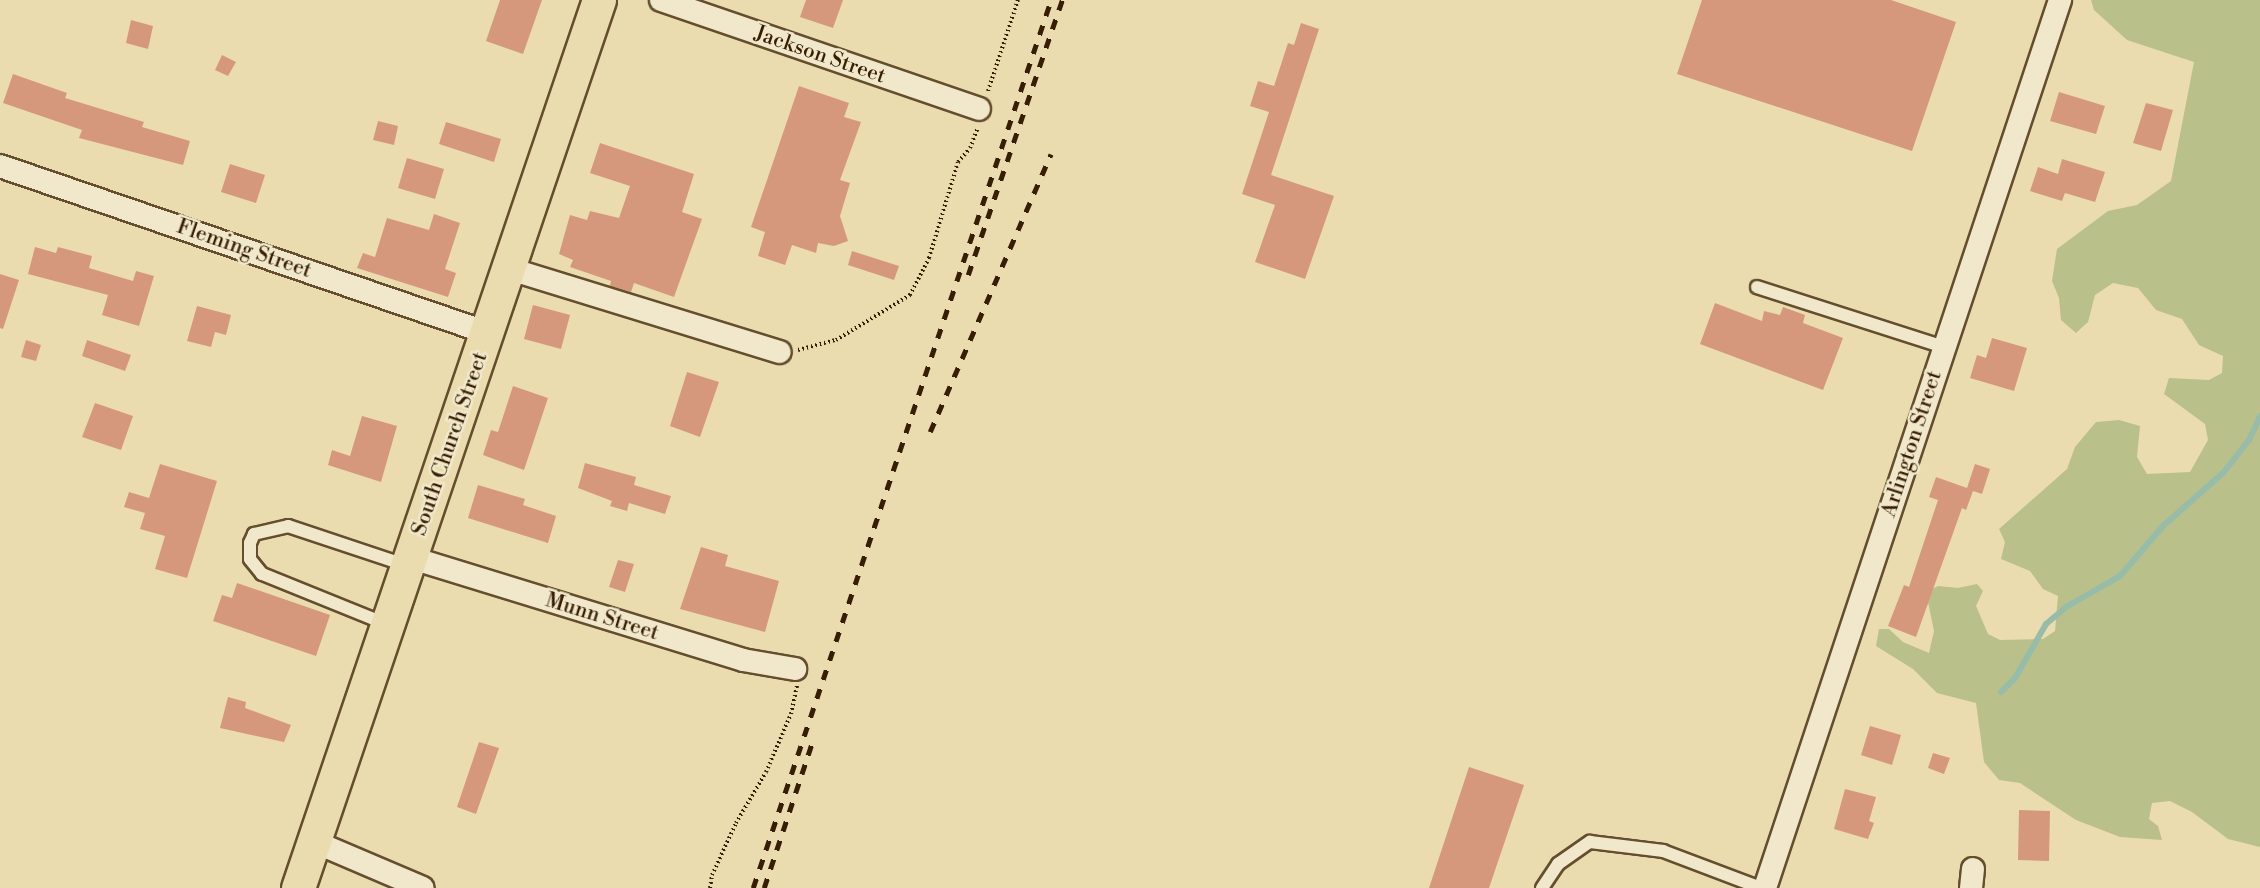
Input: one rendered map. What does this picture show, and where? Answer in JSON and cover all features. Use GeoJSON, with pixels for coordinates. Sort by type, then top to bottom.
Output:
{"type":"FeatureCollection","features":[{"type":"Feature","properties":{"kind":"main road","name":"South Church Street"},"geometry":{"type":"LineString","coordinates":[[298,888],[510,269],[599,0]]}},
{"type":"Feature","properties":{"kind":"street","name":"Jackson Street"},"geometry":{"type":"LineString","coordinates":[[661,0],[979,109]]}},
{"type":"Feature","properties":{"kind":"street","name":"Arlington Street"},"geometry":{"type":"LineString","coordinates":[[1763,888],[2060,0]]}},
{"type":"Feature","properties":{"kind":"street","name":"Fleming Street"},"geometry":{"type":"LineString","coordinates":[[0,166],[488,333]]}},
{"type":"Feature","properties":{"kind":"street"},"geometry":{"type":"LineString","coordinates":[[510,269],[779,352]]}},
{"type":"Feature","properties":{"kind":"street","name":"Munn Street"},"geometry":{"type":"LineString","coordinates":[[410,562],[743,660],[795,669]]}},
{"type":"Feature","properties":{"kind":"street"},"geometry":{"type":"LineString","coordinates":[[315,842],[423,888]]}},
{"type":"Feature","properties":{"kind":"lane"},"geometry":{"type":"LineString","coordinates":[[1757,287],[1944,347]]}},
{"type":"Feature","properties":{"kind":"lane"},"geometry":{"type":"LineString","coordinates":[[389,625],[262,574],[250,559],[250,543],[254,534],[288,526],[410,562]]}},
{"type":"Feature","properties":{"kind":"lane"},"geometry":{"type":"LineString","coordinates":[[1542,888],[1558,864],[1590,842],[1663,850],[1763,888]]}},
{"type":"Feature","properties":{"kind":"path"},"geometry":{"type":"LineString","coordinates":[[779,352],[819,347],[836,340],[910,295],[929,258],[958,162],[970,148],[978,128],[979,109],[995,77],[1018,0]]}},
{"type":"Feature","properties":{"kind":"path"},"geometry":{"type":"LineString","coordinates":[[710,888],[712,875],[736,823],[766,772],[791,714],[798,682],[795,669]]}},
{"type":"Feature","properties":{"kind":"green space"},"geometry":{"type":"Polygon","coordinates":[[[2091,0],[2260,0],[2260,847],[2228,839],[2192,812],[2170,801],[2152,803],[2149,819],[2158,826],[2162,840],[2120,837],[2076,820],[2020,783],[1999,780],[1984,762],[1976,703],[1937,693],[1913,669],[1876,646],[1879,629],[1889,629],[1903,642],[1929,653],[1934,631],[1926,592],[1938,586],[1958,588],[1977,584],[1983,591],[1976,606],[1988,634],[2000,640],[2043,639],[2055,631],[2058,596],[2043,589],[2030,571],[2001,559],[2005,542],[1999,529],[2067,469],[2075,447],[2096,422],[2119,420],[2140,426],[2137,457],[2147,474],[2190,472],[2208,440],[2205,424],[2164,394],[2169,378],[2209,380],[2222,373],[2223,356],[2199,345],[2182,319],[2156,310],[2138,288],[2113,283],[2095,295],[2088,322],[2076,333],[2061,320],[2059,298],[2052,281],[2057,249],[2108,211],[2137,205],[2171,181],[2194,62],[2127,40],[2094,10],[2091,0]]]}},
{"type":"Feature","properties":{"kind":"building"},"geometry":{"type":"Polygon","coordinates":[[[500,0],[542,0],[523,54],[486,41],[500,0]]]}},
{"type":"Feature","properties":{"kind":"building"},"geometry":{"type":"Polygon","coordinates":[[[806,0],[843,0],[833,28],[800,17],[806,0]]]}},
{"type":"Feature","properties":{"kind":"building"},"geometry":{"type":"Polygon","coordinates":[[[1702,0],[1891,0],[1956,22],[1912,151],[1677,74],[1702,0]]]}},
{"type":"Feature","properties":{"kind":"building"},"geometry":{"type":"Polygon","coordinates":[[[131,20],[153,26],[148,49],[126,43],[131,20]]]}},
{"type":"Feature","properties":{"kind":"building"},"geometry":{"type":"Polygon","coordinates":[[[1301,23],[1319,29],[1271,175],[1334,196],[1305,279],[1255,262],[1275,205],[1242,194],[1269,112],[1250,106],[1258,81],[1274,86],[1288,43],[1294,45],[1301,23]]]}},
{"type":"Feature","properties":{"kind":"building"},"geometry":{"type":"Polygon","coordinates":[[[222,55],[236,62],[228,76],[215,70],[222,55]]]}},
{"type":"Feature","properties":{"kind":"building"},"geometry":{"type":"Polygon","coordinates":[[[13,74],[67,93],[65,98],[144,122],[142,127],[190,141],[183,165],[79,138],[82,130],[3,103],[13,74]]]}},
{"type":"Feature","properties":{"kind":"building"},"geometry":{"type":"Polygon","coordinates":[[[799,86],[849,103],[844,117],[861,122],[840,180],[850,183],[840,216],[848,241],[834,246],[818,243],[816,253],[792,245],[785,265],[758,256],[765,232],[751,227],[799,86]]]}},
{"type":"Feature","properties":{"kind":"building"},"geometry":{"type":"Polygon","coordinates":[[[2059,92],[2105,106],[2096,134],[2050,121],[2059,92]]]}},
{"type":"Feature","properties":{"kind":"building"},"geometry":{"type":"Polygon","coordinates":[[[2146,103],[2173,110],[2161,151],[2133,143],[2146,103]]]}},
{"type":"Feature","properties":{"kind":"building"},"geometry":{"type":"Polygon","coordinates":[[[378,121],[398,126],[394,145],[373,140],[378,121]]]}},
{"type":"Feature","properties":{"kind":"building"},"geometry":{"type":"Polygon","coordinates":[[[446,122],[501,139],[494,162],[439,144],[446,122]]]}},
{"type":"Feature","properties":{"kind":"building"},"geometry":{"type":"Polygon","coordinates":[[[600,143],[694,174],[682,212],[702,219],[674,297],[634,283],[631,292],[610,286],[611,281],[570,267],[573,260],[559,254],[570,215],[587,220],[590,211],[619,218],[630,186],[590,173],[600,143]]]}},
{"type":"Feature","properties":{"kind":"building"},"geometry":{"type":"Polygon","coordinates":[[[407,158],[444,169],[435,199],[398,188],[407,158]]]}},
{"type":"Feature","properties":{"kind":"building"},"geometry":{"type":"Polygon","coordinates":[[[2062,159],[2105,172],[2095,202],[2065,193],[2062,201],[2030,191],[2038,167],[2058,174],[2062,159]]]}},
{"type":"Feature","properties":{"kind":"building"},"geometry":{"type":"Polygon","coordinates":[[[230,164],[265,175],[256,203],[221,192],[230,164]]]}},
{"type":"Feature","properties":{"kind":"building"},"geometry":{"type":"Polygon","coordinates":[[[434,214],[460,223],[445,269],[456,273],[448,297],[357,268],[363,253],[375,257],[387,218],[429,230],[434,214]]]}},
{"type":"Feature","properties":{"kind":"building"},"geometry":{"type":"Polygon","coordinates":[[[35,247],[56,253],[58,247],[92,256],[89,268],[133,281],[136,271],[154,276],[139,326],[102,315],[108,295],[28,274],[35,247]]]}},
{"type":"Feature","properties":{"kind":"building"},"geometry":{"type":"Polygon","coordinates":[[[852,251],[899,266],[894,280],[848,265],[852,251]]]}},
{"type":"Feature","properties":{"kind":"building"},"geometry":{"type":"Polygon","coordinates":[[[0,274],[19,280],[3,329],[0,328],[0,274]]]}},
{"type":"Feature","properties":{"kind":"building"},"geometry":{"type":"Polygon","coordinates":[[[1715,303],[1762,321],[1764,311],[1780,315],[1783,307],[1805,315],[1803,323],[1843,338],[1823,390],[1700,344],[1715,303]]]}},
{"type":"Feature","properties":{"kind":"building"},"geometry":{"type":"Polygon","coordinates":[[[533,305],[570,315],[561,349],[524,339],[533,305]]]}},
{"type":"Feature","properties":{"kind":"building"},"geometry":{"type":"Polygon","coordinates":[[[197,306],[231,315],[226,335],[215,332],[211,347],[187,341],[197,306]]]}},
{"type":"Feature","properties":{"kind":"building"},"geometry":{"type":"Polygon","coordinates":[[[1992,338],[2027,348],[2014,391],[1970,378],[1977,355],[1986,358],[1992,338]]]}},
{"type":"Feature","properties":{"kind":"building"},"geometry":{"type":"Polygon","coordinates":[[[26,340],[41,345],[36,361],[21,357],[26,340]]]}},
{"type":"Feature","properties":{"kind":"building"},"geometry":{"type":"Polygon","coordinates":[[[87,340],[131,355],[125,371],[82,356],[87,340]]]}},
{"type":"Feature","properties":{"kind":"building"},"geometry":{"type":"Polygon","coordinates":[[[687,372],[719,382],[700,437],[670,426],[687,372]]]}},
{"type":"Feature","properties":{"kind":"building"},"geometry":{"type":"Polygon","coordinates":[[[513,386],[548,398],[524,470],[483,455],[491,430],[498,432],[513,386]]]}},
{"type":"Feature","properties":{"kind":"building"},"geometry":{"type":"Polygon","coordinates":[[[95,403],[133,416],[121,450],[82,437],[95,403]]]}},
{"type":"Feature","properties":{"kind":"building"},"geometry":{"type":"Polygon","coordinates":[[[362,416],[397,426],[381,482],[328,465],[332,450],[350,456],[362,416]]]}},
{"type":"Feature","properties":{"kind":"building"},"geometry":{"type":"Polygon","coordinates":[[[585,463],[636,477],[634,485],[671,496],[665,514],[629,503],[627,511],[610,506],[612,501],[578,488],[585,463]]]}},
{"type":"Feature","properties":{"kind":"building"},"geometry":{"type":"Polygon","coordinates":[[[160,464],[217,481],[187,578],[155,569],[165,536],[140,529],[145,513],[124,507],[129,492],[149,498],[160,464]]]}},
{"type":"Feature","properties":{"kind":"building"},"geometry":{"type":"Polygon","coordinates":[[[1975,464],[1990,469],[1982,494],[1973,491],[1966,510],[1962,508],[1916,637],[1888,626],[1904,585],[1909,587],[1938,500],[1929,497],[1936,477],[1967,488],[1975,464]]]}},
{"type":"Feature","properties":{"kind":"building"},"geometry":{"type":"Polygon","coordinates":[[[478,485],[525,499],[523,505],[556,516],[548,543],[468,518],[478,485]]]}},
{"type":"Feature","properties":{"kind":"building"},"geometry":{"type":"Polygon","coordinates":[[[701,547],[728,555],[725,566],[779,581],[765,632],[680,609],[701,547]]]}},
{"type":"Feature","properties":{"kind":"building"},"geometry":{"type":"Polygon","coordinates":[[[618,560],[634,564],[625,592],[609,587],[618,560]]]}},
{"type":"Feature","properties":{"kind":"building"},"geometry":{"type":"Polygon","coordinates":[[[237,583],[330,615],[316,656],[213,621],[222,595],[232,598],[237,583]]]}},
{"type":"Feature","properties":{"kind":"building"},"geometry":{"type":"Polygon","coordinates":[[[228,697],[246,702],[245,708],[291,725],[284,742],[220,728],[228,697]]]}},
{"type":"Feature","properties":{"kind":"building"},"geometry":{"type":"Polygon","coordinates":[[[1870,726],[1901,735],[1892,765],[1861,755],[1870,726]]]}},
{"type":"Feature","properties":{"kind":"building"},"geometry":{"type":"Polygon","coordinates":[[[479,742],[499,748],[476,814],[457,807],[479,742]]]}},
{"type":"Feature","properties":{"kind":"building"},"geometry":{"type":"Polygon","coordinates":[[[1933,753],[1950,758],[1944,774],[1928,768],[1933,753]]]}},
{"type":"Feature","properties":{"kind":"building"},"geometry":{"type":"Polygon","coordinates":[[[1469,767],[1524,785],[1489,888],[1429,888],[1469,767]]]}},
{"type":"Feature","properties":{"kind":"building"},"geometry":{"type":"Polygon","coordinates":[[[1845,789],[1876,797],[1869,821],[1874,823],[1868,839],[1834,829],[1845,789]]]}},
{"type":"Feature","properties":{"kind":"building"},"geometry":{"type":"Polygon","coordinates":[[[2019,810],[2050,811],[2049,861],[2018,860],[2019,810]]]}},
{"type":"Feature","properties":{"kind":"waterway"},"geometry":{"type":"LineString","coordinates":[[2001,692],[2015,678],[2046,624],[2066,607],[2120,576],[2163,526],[2223,473],[2249,440],[2260,416]]}},
{"type":"Feature","properties":{"kind":"railway"},"geometry":{"type":"LineString","coordinates":[[753,888],[1051,0]]}},
{"type":"Feature","properties":{"kind":"railway"},"geometry":{"type":"LineString","coordinates":[[968,275],[1062,0]]}},
{"type":"Feature","properties":{"kind":"railway"},"geometry":{"type":"LineString","coordinates":[[930,432],[1051,154]]}},
{"type":"Feature","properties":{"kind":"railway"},"geometry":{"type":"LineString","coordinates":[[764,888],[814,737]]}}]}
